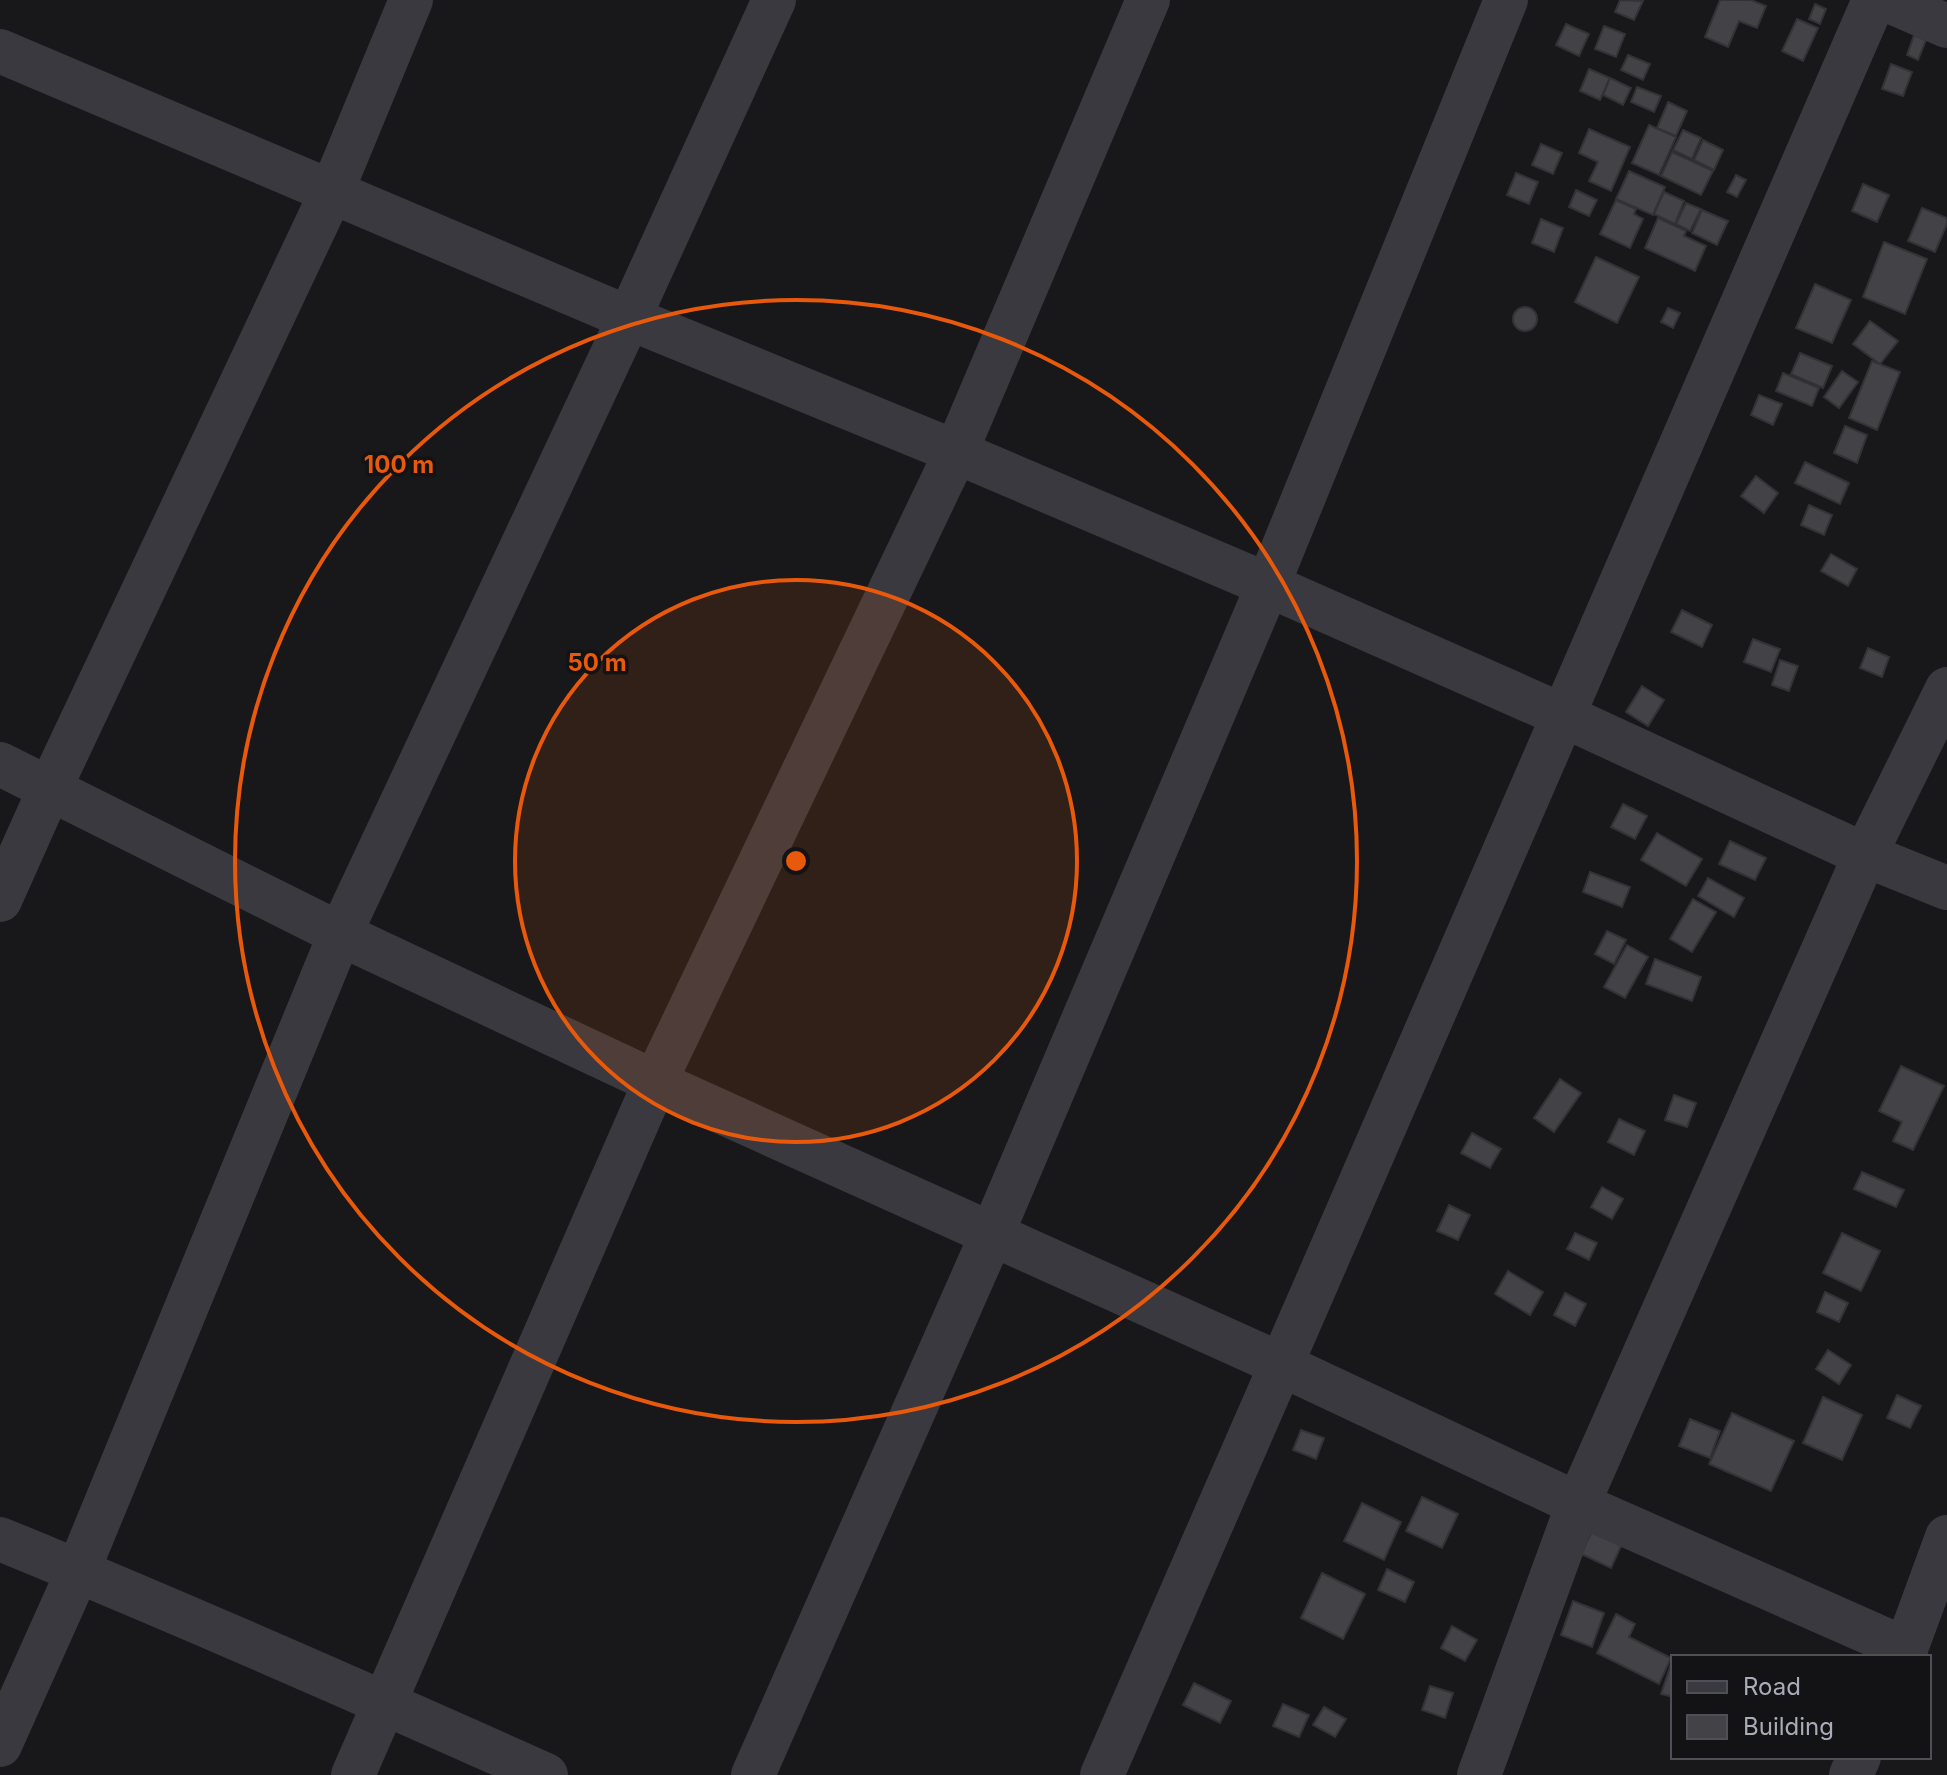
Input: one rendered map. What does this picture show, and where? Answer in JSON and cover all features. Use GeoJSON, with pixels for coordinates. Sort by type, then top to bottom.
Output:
{"type":"FeatureCollection","features":[{"type":"Feature","properties":{"kind":"street"},"geometry":{"type":"LineString","coordinates":[[0,900],[332,191],[411,0]]}},
{"type":"Feature","properties":{"kind":"street"},"geometry":{"type":"LineString","coordinates":[[0,1745],[78,1571],[340,934],[629,318],[774,0]]}},
{"type":"Feature","properties":{"kind":"street"},"geometry":{"type":"LineString","coordinates":[[353,1775],[655,1082],[956,452],[1148,0]]}},
{"type":"Feature","properties":{"kind":"street"},"geometry":{"type":"LineString","coordinates":[[753,1775],[992,1234],[1268,585],[1506,0]]}},
{"type":"Feature","properties":{"kind":"street"},"geometry":{"type":"LineString","coordinates":[[1102,1775],[1874,0]]}},
{"type":"Feature","properties":{"kind":"street"},"geometry":{"type":"LineString","coordinates":[[1887,0],[1947,26]]}},
{"type":"Feature","properties":{"kind":"street"},"geometry":{"type":"LineString","coordinates":[[0,51],[1268,585],[1562,715],[1865,855],[1947,888]]}},
{"type":"Feature","properties":{"kind":"street"},"geometry":{"type":"LineString","coordinates":[[1479,1775],[1578,1504],[1865,855],[1947,689]]}},
{"type":"Feature","properties":{"kind":"street"},"geometry":{"type":"LineString","coordinates":[[0,764],[340,934],[655,1082],[1282,1365],[1905,1653],[1947,1537]]}},
{"type":"Feature","properties":{"kind":"street"},"geometry":{"type":"LineString","coordinates":[[0,1539],[546,1775]]}},
{"type":"Feature","properties":{"kind":"building"},"geometry":{"type":"Polygon","coordinates":[[[1620,0],[1643,1],[1634,20],[1615,12],[1620,0]]]}},
{"type":"Feature","properties":{"kind":"building"},"geometry":{"type":"Polygon","coordinates":[[[1720,0],[1751,0],[1766,6],[1757,28],[1739,21],[1728,47],[1705,37],[1720,0]]]}},
{"type":"Feature","properties":{"kind":"building"},"geometry":{"type":"Polygon","coordinates":[[[1815,4],[1826,9],[1820,24],[1809,19],[1815,4]]]}},
{"type":"Feature","properties":{"kind":"building"},"geometry":{"type":"Polygon","coordinates":[[[1797,19],[1818,28],[1803,61],[1782,51],[1797,19]]]}},
{"type":"Feature","properties":{"kind":"building"},"geometry":{"type":"Polygon","coordinates":[[[1566,24],[1589,34],[1579,56],[1556,45],[1566,24]]]}},
{"type":"Feature","properties":{"kind":"building"},"geometry":{"type":"Polygon","coordinates":[[[1604,26],[1625,34],[1616,57],[1595,49],[1604,26]]]}},
{"type":"Feature","properties":{"kind":"building"},"geometry":{"type":"Polygon","coordinates":[[[1914,35],[1926,40],[1918,60],[1907,55],[1914,35]]]}},
{"type":"Feature","properties":{"kind":"building"},"geometry":{"type":"Polygon","coordinates":[[[1628,55],[1650,64],[1643,80],[1621,70],[1628,55]]]}},
{"type":"Feature","properties":{"kind":"building"},"geometry":{"type":"Polygon","coordinates":[[[1891,64],[1912,72],[1903,96],[1882,89],[1891,64]]]}},
{"type":"Feature","properties":{"kind":"building"},"geometry":{"type":"Polygon","coordinates":[[[1589,69],[1610,78],[1600,100],[1580,91],[1589,69]]]}},
{"type":"Feature","properties":{"kind":"building"},"geometry":{"type":"Polygon","coordinates":[[[1610,78],[1631,88],[1623,105],[1603,95],[1610,78]]]}},
{"type":"Feature","properties":{"kind":"building"},"geometry":{"type":"Polygon","coordinates":[[[1637,87],[1661,96],[1654,112],[1631,102],[1637,87]]]}},
{"type":"Feature","properties":{"kind":"building"},"geometry":{"type":"Polygon","coordinates":[[[1668,102],[1687,111],[1676,136],[1657,128],[1668,102]]]}},
{"type":"Feature","properties":{"kind":"building"},"geometry":{"type":"Polygon","coordinates":[[[1649,125],[1676,137],[1659,175],[1632,163],[1649,125]]]}},
{"type":"Feature","properties":{"kind":"building"},"geometry":{"type":"Polygon","coordinates":[[[1589,129],[1630,147],[1611,191],[1589,181],[1598,162],[1579,153],[1589,129]]]}},
{"type":"Feature","properties":{"kind":"building"},"geometry":{"type":"Polygon","coordinates":[[[1683,130],[1701,138],[1692,159],[1673,150],[1683,130]]]}},
{"type":"Feature","properties":{"kind":"building"},"geometry":{"type":"Polygon","coordinates":[[[1703,140],[1723,150],[1714,170],[1694,160],[1703,140]]]}},
{"type":"Feature","properties":{"kind":"building"},"geometry":{"type":"Polygon","coordinates":[[[1541,144],[1562,153],[1553,174],[1532,165],[1541,144]]]}},
{"type":"Feature","properties":{"kind":"building"},"geometry":{"type":"Polygon","coordinates":[[[1672,152],[1713,171],[1701,195],[1661,176],[1672,152]]]}},
{"type":"Feature","properties":{"kind":"building"},"geometry":{"type":"Polygon","coordinates":[[[1629,171],[1665,187],[1653,215],[1616,199],[1629,171]]]}},
{"type":"Feature","properties":{"kind":"building"},"geometry":{"type":"Polygon","coordinates":[[[1516,173],[1538,182],[1529,204],[1507,195],[1516,173]]]}},
{"type":"Feature","properties":{"kind":"building"},"geometry":{"type":"Polygon","coordinates":[[[1736,175],[1746,180],[1737,197],[1727,192],[1736,175]]]}},
{"type":"Feature","properties":{"kind":"building"},"geometry":{"type":"Polygon","coordinates":[[[1863,184],[1889,195],[1877,222],[1852,211],[1863,184]]]}},
{"type":"Feature","properties":{"kind":"building"},"geometry":{"type":"Polygon","coordinates":[[[1576,190],[1597,200],[1589,216],[1569,207],[1576,190]]]}},
{"type":"Feature","properties":{"kind":"building"},"geometry":{"type":"Polygon","coordinates":[[[1664,192],[1684,201],[1675,224],[1654,214],[1664,192]]]}},
{"type":"Feature","properties":{"kind":"building"},"geometry":{"type":"Polygon","coordinates":[[[1616,200],[1636,209],[1634,214],[1643,219],[1630,248],[1600,234],[1616,200]]]}},
{"type":"Feature","properties":{"kind":"building"},"geometry":{"type":"Polygon","coordinates":[[[1686,203],[1701,209],[1690,231],[1676,224],[1686,203]]]}},
{"type":"Feature","properties":{"kind":"building"},"geometry":{"type":"Polygon","coordinates":[[[1922,208],[1947,218],[1935,252],[1908,241],[1922,208]]]}},
{"type":"Feature","properties":{"kind":"building"},"geometry":{"type":"Polygon","coordinates":[[[1702,210],[1728,221],[1717,245],[1692,233],[1702,210]]]}},
{"type":"Feature","properties":{"kind":"building"},"geometry":{"type":"Polygon","coordinates":[[[1658,218],[1686,231],[1684,236],[1706,246],[1695,271],[1645,248],[1658,218]]]}},
{"type":"Feature","properties":{"kind":"building"},"geometry":{"type":"Polygon","coordinates":[[[1541,219],[1563,228],[1554,252],[1532,243],[1541,219]]]}},
{"type":"Feature","properties":{"kind":"building"},"geometry":{"type":"Polygon","coordinates":[[[1884,242],[1927,259],[1905,314],[1863,297],[1884,242]]]}},
{"type":"Feature","properties":{"kind":"building"},"geometry":{"type":"Polygon","coordinates":[[[1596,257],[1639,277],[1617,323],[1575,302],[1596,257]]]}},
{"type":"Feature","properties":{"kind":"building"},"geometry":{"type":"Polygon","coordinates":[[[1815,284],[1851,300],[1832,343],[1796,328],[1815,284]]]}},
{"type":"Feature","properties":{"kind":"building"},"geometry":{"type":"Polygon","coordinates":[[[1525,307],[1533,311],[1537,319],[1533,327],[1525,331],[1517,327],[1513,319],[1517,311],[1525,307]]]}},
{"type":"Feature","properties":{"kind":"building"},"geometry":{"type":"Polygon","coordinates":[[[1668,308],[1680,313],[1673,328],[1661,322],[1668,308]]]}},
{"type":"Feature","properties":{"kind":"building"},"geometry":{"type":"Polygon","coordinates":[[[1870,321],[1898,341],[1880,364],[1853,344],[1870,321]]]}},
{"type":"Feature","properties":{"kind":"building"},"geometry":{"type":"Polygon","coordinates":[[[1800,353],[1832,366],[1823,388],[1791,374],[1800,353]]]}},
{"type":"Feature","properties":{"kind":"building"},"geometry":{"type":"Polygon","coordinates":[[[1872,361],[1900,372],[1877,430],[1849,418],[1872,361]]]}},
{"type":"Feature","properties":{"kind":"building"},"geometry":{"type":"Polygon","coordinates":[[[1842,371],[1858,382],[1839,408],[1824,397],[1842,371]]]}},
{"type":"Feature","properties":{"kind":"building"},"geometry":{"type":"Polygon","coordinates":[[[1783,373],[1819,388],[1812,406],[1776,391],[1783,373]]]}},
{"type":"Feature","properties":{"kind":"building"},"geometry":{"type":"Polygon","coordinates":[[[1759,395],[1782,404],[1773,425],[1751,415],[1759,395]]]}},
{"type":"Feature","properties":{"kind":"building"},"geometry":{"type":"Polygon","coordinates":[[[1845,426],[1867,435],[1857,463],[1834,453],[1845,426]]]}},
{"type":"Feature","properties":{"kind":"building"},"geometry":{"type":"Polygon","coordinates":[[[1805,462],[1849,483],[1840,504],[1795,483],[1805,462]]]}},
{"type":"Feature","properties":{"kind":"building"},"geometry":{"type":"Polygon","coordinates":[[[1756,476],[1778,493],[1764,513],[1741,496],[1756,476]]]}},
{"type":"Feature","properties":{"kind":"building"},"geometry":{"type":"Polygon","coordinates":[[[1809,505],[1832,515],[1824,535],[1801,525],[1809,505]]]}},
{"type":"Feature","properties":{"kind":"building"},"geometry":{"type":"Polygon","coordinates":[[[1831,554],[1857,569],[1848,586],[1821,571],[1831,554]]]}},
{"type":"Feature","properties":{"kind":"building"},"geometry":{"type":"Polygon","coordinates":[[[1682,610],[1712,625],[1702,647],[1671,632],[1682,610]]]}},
{"type":"Feature","properties":{"kind":"building"},"geometry":{"type":"Polygon","coordinates":[[[1753,639],[1780,649],[1771,672],[1744,662],[1753,639]]]}},
{"type":"Feature","properties":{"kind":"building"},"geometry":{"type":"Polygon","coordinates":[[[1868,648],[1889,657],[1882,677],[1860,668],[1868,648]]]}},
{"type":"Feature","properties":{"kind":"building"},"geometry":{"type":"Polygon","coordinates":[[[1780,660],[1798,666],[1789,691],[1772,685],[1780,660]]]}},
{"type":"Feature","properties":{"kind":"building"},"geometry":{"type":"Polygon","coordinates":[[[1642,686],[1664,700],[1648,726],[1626,712],[1642,686]]]}},
{"type":"Feature","properties":{"kind":"building"},"geometry":{"type":"Polygon","coordinates":[[[1623,804],[1647,816],[1635,839],[1611,827],[1623,804]]]}},
{"type":"Feature","properties":{"kind":"building"},"geometry":{"type":"Polygon","coordinates":[[[1657,833],[1702,859],[1686,886],[1641,860],[1657,833]]]}},
{"type":"Feature","properties":{"kind":"building"},"geometry":{"type":"Polygon","coordinates":[[[1730,841],[1766,858],[1755,880],[1719,864],[1730,841]]]}},
{"type":"Feature","properties":{"kind":"building"},"geometry":{"type":"Polygon","coordinates":[[[1590,872],[1630,887],[1622,907],[1583,892],[1590,872]]]}},
{"type":"Feature","properties":{"kind":"building"},"geometry":{"type":"Polygon","coordinates":[[[1708,878],[1744,898],[1734,917],[1698,896],[1708,878]]]}},
{"type":"Feature","properties":{"kind":"building"},"geometry":{"type":"Polygon","coordinates":[[[1693,899],[1716,912],[1692,952],[1670,939],[1693,899]]]}},
{"type":"Feature","properties":{"kind":"building"},"geometry":{"type":"Polygon","coordinates":[[[1607,931],[1626,940],[1614,964],[1595,954],[1607,931]]]}},
{"type":"Feature","properties":{"kind":"building"},"geometry":{"type":"Polygon","coordinates":[[[1627,945],[1648,957],[1625,998],[1604,987],[1627,945]]]}},
{"type":"Feature","properties":{"kind":"building"},"geometry":{"type":"Polygon","coordinates":[[[1655,959],[1701,977],[1692,1001],[1646,984],[1655,959]]]}},
{"type":"Feature","properties":{"kind":"building"},"geometry":{"type":"Polygon","coordinates":[[[1901,1066],[1944,1086],[1913,1150],[1893,1141],[1902,1122],[1879,1111],[1901,1066]]]}},
{"type":"Feature","properties":{"kind":"building"},"geometry":{"type":"Polygon","coordinates":[[[1560,1079],[1581,1093],[1554,1132],[1534,1118],[1560,1079]]]}},
{"type":"Feature","properties":{"kind":"building"},"geometry":{"type":"Polygon","coordinates":[[[1674,1095],[1696,1103],[1687,1127],[1665,1120],[1674,1095]]]}},
{"type":"Feature","properties":{"kind":"building"},"geometry":{"type":"Polygon","coordinates":[[[1619,1119],[1645,1131],[1634,1155],[1608,1142],[1619,1119]]]}},
{"type":"Feature","properties":{"kind":"building"},"geometry":{"type":"Polygon","coordinates":[[[1472,1133],[1501,1149],[1490,1168],[1461,1153],[1472,1133]]]}},
{"type":"Feature","properties":{"kind":"building"},"geometry":{"type":"Polygon","coordinates":[[[1862,1172],[1904,1190],[1896,1207],[1854,1189],[1862,1172]]]}},
{"type":"Feature","properties":{"kind":"building"},"geometry":{"type":"Polygon","coordinates":[[[1602,1187],[1623,1199],[1612,1219],[1591,1207],[1602,1187]]]}},
{"type":"Feature","properties":{"kind":"building"},"geometry":{"type":"Polygon","coordinates":[[[1449,1205],[1470,1215],[1458,1240],[1437,1231],[1449,1205]]]}},
{"type":"Feature","properties":{"kind":"building"},"geometry":{"type":"Polygon","coordinates":[[[1575,1233],[1597,1243],[1589,1260],[1567,1249],[1575,1233]]]}},
{"type":"Feature","properties":{"kind":"building"},"geometry":{"type":"Polygon","coordinates":[[[1842,1233],[1880,1251],[1861,1291],[1823,1273],[1842,1233]]]}},
{"type":"Feature","properties":{"kind":"building"},"geometry":{"type":"Polygon","coordinates":[[[1508,1271],[1543,1292],[1530,1315],[1495,1294],[1508,1271]]]}},
{"type":"Feature","properties":{"kind":"building"},"geometry":{"type":"Polygon","coordinates":[[[1825,1292],[1848,1303],[1839,1322],[1817,1312],[1825,1292]]]}},
{"type":"Feature","properties":{"kind":"building"},"geometry":{"type":"Polygon","coordinates":[[[1565,1293],[1586,1304],[1575,1326],[1554,1315],[1565,1293]]]}},
{"type":"Feature","properties":{"kind":"building"},"geometry":{"type":"Polygon","coordinates":[[[1828,1350],[1851,1365],[1839,1384],[1816,1369],[1828,1350]]]}},
{"type":"Feature","properties":{"kind":"building"},"geometry":{"type":"Polygon","coordinates":[[[1897,1395],[1921,1406],[1910,1428],[1887,1418],[1897,1395]]]}},
{"type":"Feature","properties":{"kind":"building"},"geometry":{"type":"Polygon","coordinates":[[[1823,1397],[1862,1415],[1842,1460],[1803,1443],[1823,1397]]]}},
{"type":"Feature","properties":{"kind":"building"},"geometry":{"type":"Polygon","coordinates":[[[1732,1413],[1794,1441],[1771,1491],[1709,1464],[1732,1413]]]}},
{"type":"Feature","properties":{"kind":"building"},"geometry":{"type":"Polygon","coordinates":[[[1690,1419],[1720,1431],[1710,1458],[1679,1446],[1690,1419]]]}},
{"type":"Feature","properties":{"kind":"building"},"geometry":{"type":"Polygon","coordinates":[[[1301,1430],[1324,1438],[1316,1459],[1293,1450],[1301,1430]]]}},
{"type":"Feature","properties":{"kind":"building"},"geometry":{"type":"Polygon","coordinates":[[[1422,1497],[1458,1514],[1442,1548],[1406,1531],[1422,1497]]]}},
{"type":"Feature","properties":{"kind":"building"},"geometry":{"type":"Polygon","coordinates":[[[1362,1503],[1401,1522],[1384,1560],[1344,1541],[1362,1503]]]}},
{"type":"Feature","properties":{"kind":"building"},"geometry":{"type":"Polygon","coordinates":[[[1592,1531],[1622,1544],[1611,1568],[1581,1554],[1592,1531]]]}},
{"type":"Feature","properties":{"kind":"building"},"geometry":{"type":"Polygon","coordinates":[[[1387,1569],[1414,1582],[1405,1602],[1378,1590],[1387,1569]]]}},
{"type":"Feature","properties":{"kind":"building"},"geometry":{"type":"Polygon","coordinates":[[[1322,1573],[1365,1594],[1343,1639],[1301,1618],[1322,1573]]]}},
{"type":"Feature","properties":{"kind":"building"},"geometry":{"type":"Polygon","coordinates":[[[1573,1601],[1604,1613],[1592,1647],[1561,1635],[1573,1601]]]}},
{"type":"Feature","properties":{"kind":"building"},"geometry":{"type":"Polygon","coordinates":[[[1616,1614],[1635,1624],[1629,1637],[1671,1658],[1659,1684],[1597,1653],[1616,1614]]]}},
{"type":"Feature","properties":{"kind":"building"},"geometry":{"type":"Polygon","coordinates":[[[1452,1626],[1477,1640],[1465,1661],[1441,1648],[1452,1626]]]}},
{"type":"Feature","properties":{"kind":"building"},"geometry":{"type":"Polygon","coordinates":[[[1671,1664],[1671,1696],[1661,1694],[1671,1664]]]}},
{"type":"Feature","properties":{"kind":"building"},"geometry":{"type":"Polygon","coordinates":[[[1194,1683],[1231,1701],[1220,1723],[1183,1705],[1194,1683]]]}},
{"type":"Feature","properties":{"kind":"building"},"geometry":{"type":"Polygon","coordinates":[[[1430,1686],[1453,1693],[1445,1718],[1422,1710],[1430,1686]]]}},
{"type":"Feature","properties":{"kind":"building"},"geometry":{"type":"Polygon","coordinates":[[[1283,1704],[1309,1715],[1299,1737],[1273,1726],[1283,1704]]]}},
{"type":"Feature","properties":{"kind":"building"},"geometry":{"type":"Polygon","coordinates":[[[1324,1707],[1346,1719],[1335,1737],[1313,1725],[1324,1707]]]}}]}
